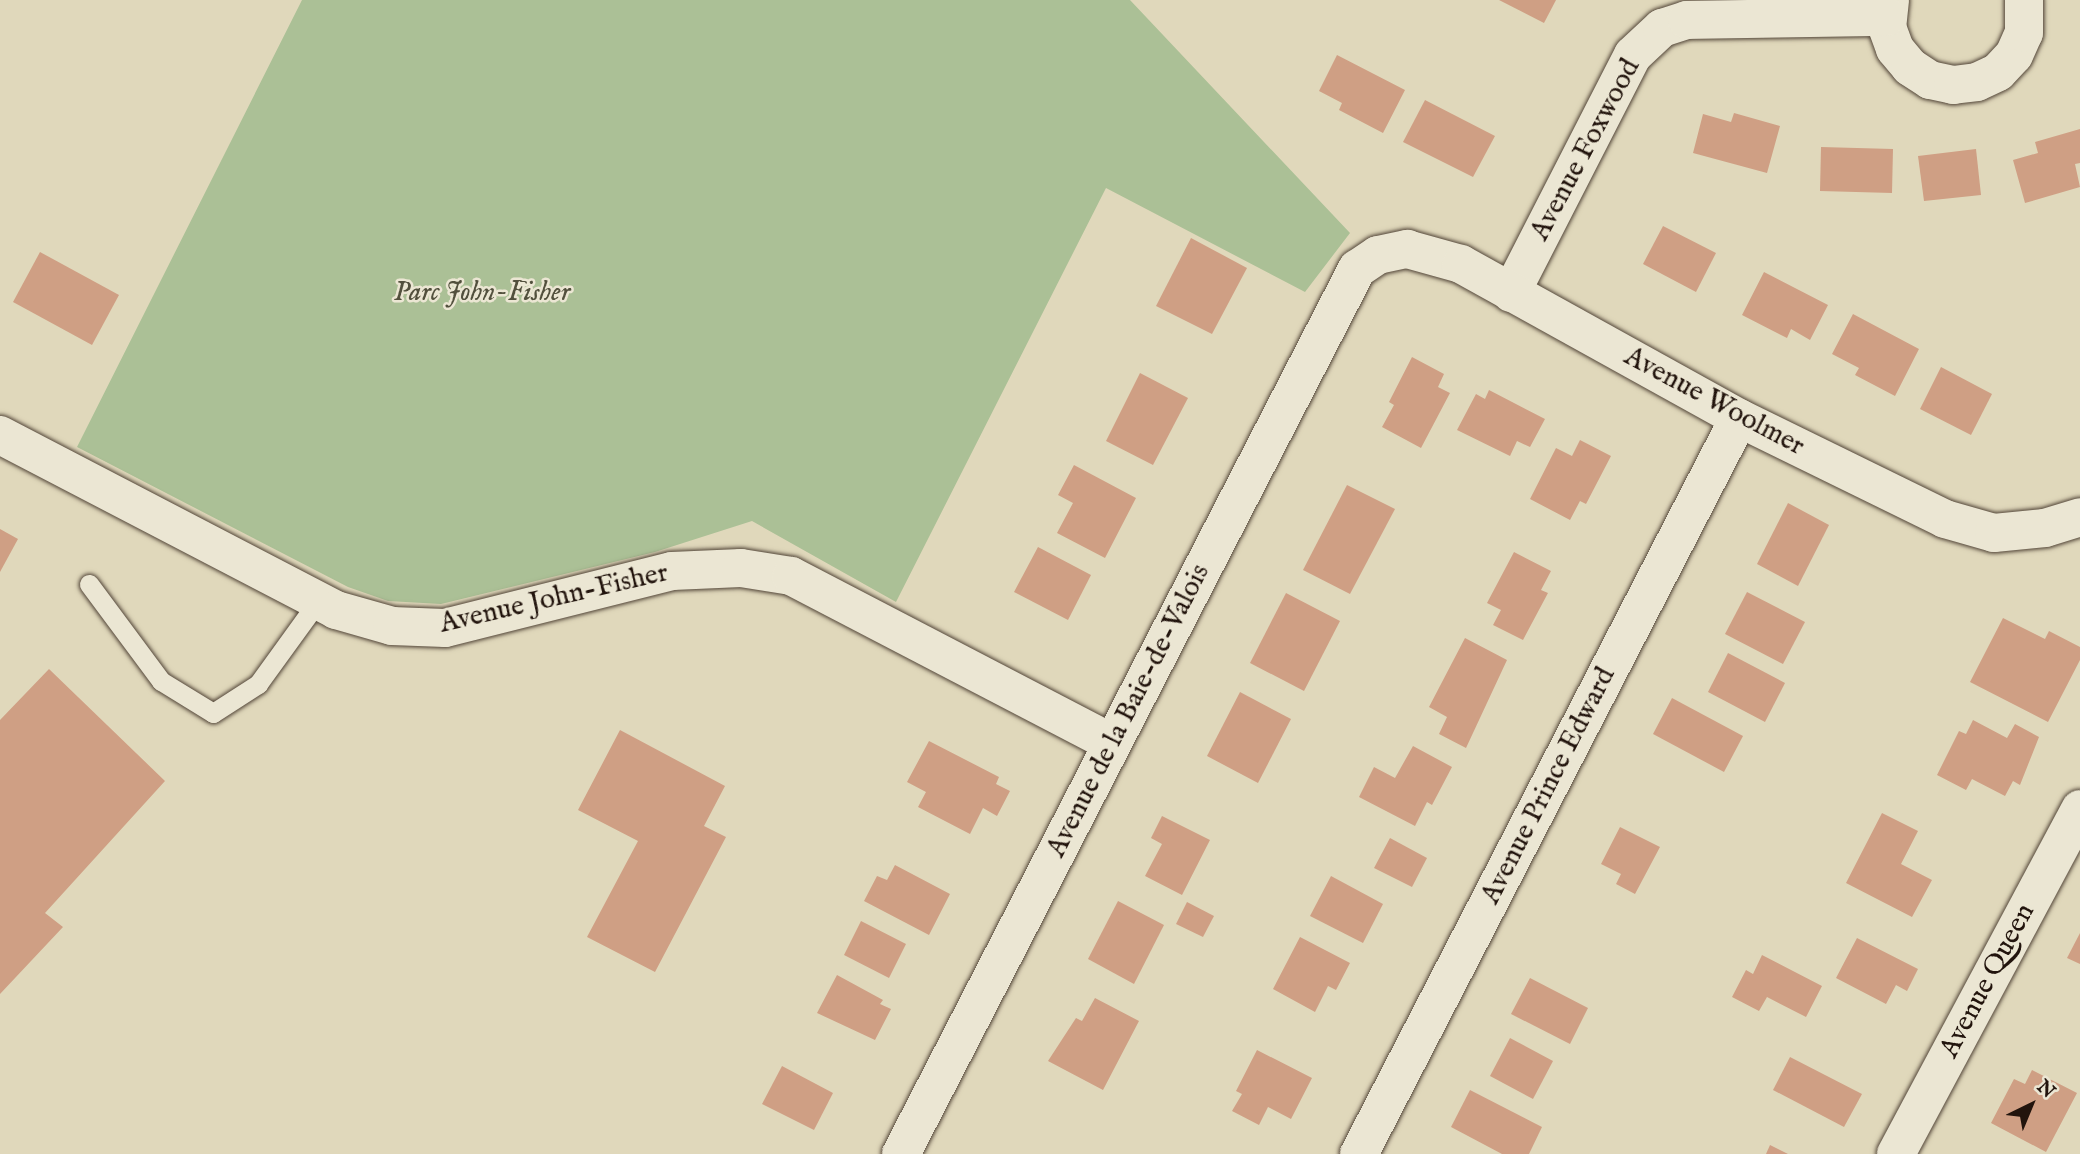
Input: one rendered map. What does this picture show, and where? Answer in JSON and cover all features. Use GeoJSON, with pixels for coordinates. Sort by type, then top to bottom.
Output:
{"type":"FeatureCollection","features":[{"type":"Feature","properties":{"kind":"street","name":"Avenue Foxwood"},"geometry":{"type":"LineString","coordinates":[[1511,293],[1633,55],[1662,28],[1687,20],[1889,8],[1895,49],[1910,67],[1930,80],[1953,85],[1977,82],[1998,72],[2014,55],[2024,33],[2024,0]]}},
{"type":"Feature","properties":{"kind":"street","name":"Avenue Woolmer"},"geometry":{"type":"LineString","coordinates":[[1357,269],[1378,255],[1407,249],[1461,264],[1739,418],[1945,519],[1994,533],[2045,528],[2080,517]]}},
{"type":"Feature","properties":{"kind":"street","name":"Avenue de la Baie-de-Valois"},"geometry":{"type":"LineString","coordinates":[[901,1154],[1357,269]]}},
{"type":"Feature","properties":{"kind":"street","name":"Avenue Prince Edward"},"geometry":{"type":"LineString","coordinates":[[1359,1154],[1739,418]]}},
{"type":"Feature","properties":{"kind":"street","name":"Avenue John-Fisher"},"geometry":{"type":"LineString","coordinates":[[0,435],[318,601],[392,626],[445,628],[672,571],[741,568],[791,576],[1112,743]]}},
{"type":"Feature","properties":{"kind":"street","name":"Avenue Queen"},"geometry":{"type":"LineString","coordinates":[[1896,1154],[2080,809]]}},
{"type":"Feature","properties":{"kind":"lane"},"geometry":{"type":"LineString","coordinates":[[89,584],[161,681],[213,713],[258,684],[318,601]]}},
{"type":"Feature","properties":{"kind":"green space","name":"Parc John-Fisher"},"geometry":{"type":"Polygon","coordinates":[[[302,0],[1130,0],[1350,233],[1305,292],[1106,188],[896,602],[752,521],[655,552],[441,604],[388,601],[348,587],[77,447],[302,0]]]}},
{"type":"Feature","properties":{"kind":"building"},"geometry":{"type":"Polygon","coordinates":[[[1499,0],[1556,0],[1544,23],[1499,0]]]}},
{"type":"Feature","properties":{"kind":"building"},"geometry":{"type":"Polygon","coordinates":[[[1337,55],[1405,90],[1383,133],[1339,110],[1342,103],[1319,91],[1337,55]]]}},
{"type":"Feature","properties":{"kind":"building"},"geometry":{"type":"Polygon","coordinates":[[[1425,100],[1495,136],[1473,177],[1403,142],[1425,100]]]}},
{"type":"Feature","properties":{"kind":"building"},"geometry":{"type":"Polygon","coordinates":[[[1734,113],[1780,126],[1767,173],[1693,153],[1703,114],[1731,122],[1734,113]]]}},
{"type":"Feature","properties":{"kind":"building"},"geometry":{"type":"Polygon","coordinates":[[[2080,129],[2080,163],[2075,164],[2080,187],[2025,203],[2013,160],[2038,153],[2035,142],[2080,129]]]}},
{"type":"Feature","properties":{"kind":"building"},"geometry":{"type":"Polygon","coordinates":[[[1821,147],[1893,149],[1892,193],[1820,191],[1821,147]]]}},
{"type":"Feature","properties":{"kind":"building"},"geometry":{"type":"Polygon","coordinates":[[[1976,149],[1981,195],[1924,201],[1918,156],[1976,149]]]}},
{"type":"Feature","properties":{"kind":"building"},"geometry":{"type":"Polygon","coordinates":[[[1663,226],[1716,253],[1696,292],[1643,264],[1663,226]]]}},
{"type":"Feature","properties":{"kind":"building"},"geometry":{"type":"Polygon","coordinates":[[[1191,238],[1247,268],[1212,334],[1156,306],[1191,238]]]}},
{"type":"Feature","properties":{"kind":"building"},"geometry":{"type":"Polygon","coordinates":[[[40,252],[119,295],[92,345],[13,302],[40,252]]]}},
{"type":"Feature","properties":{"kind":"building"},"geometry":{"type":"Polygon","coordinates":[[[1764,272],[1828,305],[1810,340],[1791,329],[1787,338],[1742,315],[1764,272]]]}},
{"type":"Feature","properties":{"kind":"building"},"geometry":{"type":"Polygon","coordinates":[[[1853,314],[1919,349],[1895,396],[1855,375],[1859,368],[1832,354],[1853,314]]]}},
{"type":"Feature","properties":{"kind":"building"},"geometry":{"type":"Polygon","coordinates":[[[1412,357],[1444,374],[1438,387],[1450,393],[1421,448],[1382,427],[1394,405],[1389,402],[1412,357]]]}},
{"type":"Feature","properties":{"kind":"building"},"geometry":{"type":"Polygon","coordinates":[[[1941,367],[1992,394],[1971,435],[1920,409],[1941,367]]]}},
{"type":"Feature","properties":{"kind":"building"},"geometry":{"type":"Polygon","coordinates":[[[1140,373],[1188,398],[1153,465],[1106,441],[1140,373]]]}},
{"type":"Feature","properties":{"kind":"building"},"geometry":{"type":"Polygon","coordinates":[[[1489,390],[1545,419],[1530,447],[1517,441],[1510,456],[1457,430],[1476,394],[1485,399],[1489,390]]]}},
{"type":"Feature","properties":{"kind":"building"},"geometry":{"type":"Polygon","coordinates":[[[1580,440],[1611,456],[1586,504],[1580,501],[1570,520],[1530,499],[1556,448],[1572,456],[1580,440]]]}},
{"type":"Feature","properties":{"kind":"building"},"geometry":{"type":"Polygon","coordinates":[[[1074,465],[1136,498],[1105,558],[1057,533],[1073,503],[1058,495],[1074,465]]]}},
{"type":"Feature","properties":{"kind":"building"},"geometry":{"type":"Polygon","coordinates":[[[1347,485],[1395,509],[1350,594],[1303,570],[1347,485]]]}},
{"type":"Feature","properties":{"kind":"building"},"geometry":{"type":"Polygon","coordinates":[[[1788,503],[1829,525],[1798,586],[1757,564],[1788,503]]]}},
{"type":"Feature","properties":{"kind":"building"},"geometry":{"type":"Polygon","coordinates":[[[0,529],[18,539],[0,572],[0,529]]]}},
{"type":"Feature","properties":{"kind":"building"},"geometry":{"type":"Polygon","coordinates":[[[1038,547],[1091,575],[1068,620],[1014,592],[1038,547]]]}},
{"type":"Feature","properties":{"kind":"building"},"geometry":{"type":"Polygon","coordinates":[[[1514,552],[1551,571],[1541,590],[1548,593],[1523,640],[1493,625],[1501,610],[1487,603],[1514,552]]]}},
{"type":"Feature","properties":{"kind":"building"},"geometry":{"type":"Polygon","coordinates":[[[1747,592],[1805,622],[1783,664],[1725,634],[1747,592]]]}},
{"type":"Feature","properties":{"kind":"building"},"geometry":{"type":"Polygon","coordinates":[[[1286,593],[1340,621],[1304,691],[1250,663],[1286,593]]]}},
{"type":"Feature","properties":{"kind":"building"},"geometry":{"type":"Polygon","coordinates":[[[2003,618],[2045,639],[2049,631],[2080,647],[2080,660],[2048,722],[1970,682],[2003,618]]]}},
{"type":"Feature","properties":{"kind":"building"},"geometry":{"type":"Polygon","coordinates":[[[1465,638],[1507,660],[1466,748],[1439,734],[1447,717],[1429,707],[1465,638]]]}},
{"type":"Feature","properties":{"kind":"building"},"geometry":{"type":"Polygon","coordinates":[[[1728,653],[1785,683],[1765,722],[1708,692],[1728,653]]]}},
{"type":"Feature","properties":{"kind":"building"},"geometry":{"type":"Polygon","coordinates":[[[49,669],[165,781],[45,913],[63,927],[0,994],[0,720],[49,669]]]}},
{"type":"Feature","properties":{"kind":"building"},"geometry":{"type":"Polygon","coordinates":[[[1240,692],[1291,719],[1258,783],[1207,756],[1240,692]]]}},
{"type":"Feature","properties":{"kind":"building"},"geometry":{"type":"Polygon","coordinates":[[[1672,698],[1743,736],[1724,772],[1653,734],[1672,698]]]}},
{"type":"Feature","properties":{"kind":"building"},"geometry":{"type":"Polygon","coordinates":[[[1973,720],[2007,738],[2015,724],[2039,737],[2020,785],[2013,781],[2005,796],[1972,779],[1966,790],[1937,775],[1959,731],[1966,734],[1973,720]]]}},
{"type":"Feature","properties":{"kind":"building"},"geometry":{"type":"Polygon","coordinates":[[[620,730],[725,786],[704,826],[726,837],[655,972],[587,937],[638,841],[578,810],[620,730]]]}},
{"type":"Feature","properties":{"kind":"building"},"geometry":{"type":"Polygon","coordinates":[[[929,741],[999,777],[996,784],[1010,791],[997,816],[983,808],[970,834],[918,807],[926,792],[907,782],[929,741]]]}},
{"type":"Feature","properties":{"kind":"building"},"geometry":{"type":"Polygon","coordinates":[[[1413,746],[1452,767],[1432,805],[1427,802],[1415,826],[1359,797],[1374,767],[1395,778],[1413,746]]]}},
{"type":"Feature","properties":{"kind":"building"},"geometry":{"type":"Polygon","coordinates":[[[1882,813],[1918,831],[1901,864],[1932,880],[1912,917],[1846,883],[1882,813]]]}},
{"type":"Feature","properties":{"kind":"building"},"geometry":{"type":"Polygon","coordinates":[[[1162,816],[1210,840],[1182,895],[1145,876],[1162,844],[1151,838],[1162,816]]]}},
{"type":"Feature","properties":{"kind":"building"},"geometry":{"type":"Polygon","coordinates":[[[1620,827],[1660,847],[1635,894],[1616,884],[1621,874],[1601,864],[1620,827]]]}},
{"type":"Feature","properties":{"kind":"building"},"geometry":{"type":"Polygon","coordinates":[[[1390,838],[1427,858],[1412,887],[1374,868],[1390,838]]]}},
{"type":"Feature","properties":{"kind":"building"},"geometry":{"type":"Polygon","coordinates":[[[895,865],[950,894],[929,935],[864,901],[877,876],[887,880],[895,865]]]}},
{"type":"Feature","properties":{"kind":"building"},"geometry":{"type":"Polygon","coordinates":[[[1331,876],[1383,904],[1363,943],[1310,916],[1331,876]]]}},
{"type":"Feature","properties":{"kind":"building"},"geometry":{"type":"Polygon","coordinates":[[[1118,901],[1164,925],[1134,984],[1088,959],[1118,901]]]}},
{"type":"Feature","properties":{"kind":"building"},"geometry":{"type":"Polygon","coordinates":[[[1187,902],[1214,916],[1203,937],[1176,924],[1187,902]]]}},
{"type":"Feature","properties":{"kind":"building"},"geometry":{"type":"Polygon","coordinates":[[[861,921],[906,944],[889,978],[844,955],[861,921]]]}},
{"type":"Feature","properties":{"kind":"building"},"geometry":{"type":"Polygon","coordinates":[[[2080,933],[2080,964],[2067,958],[2080,933]]]}},
{"type":"Feature","properties":{"kind":"building"},"geometry":{"type":"Polygon","coordinates":[[[1300,937],[1350,963],[1336,990],[1328,986],[1315,1012],[1273,989],[1300,937]]]}},
{"type":"Feature","properties":{"kind":"building"},"geometry":{"type":"Polygon","coordinates":[[[1857,938],[1918,969],[1907,991],[1896,985],[1886,1004],[1836,978],[1857,938]]]}},
{"type":"Feature","properties":{"kind":"building"},"geometry":{"type":"Polygon","coordinates":[[[1762,955],[1822,986],[1806,1017],[1767,997],[1759,1011],[1732,997],[1746,970],[1753,974],[1762,955]]]}},
{"type":"Feature","properties":{"kind":"building"},"geometry":{"type":"Polygon","coordinates":[[[837,975],[883,1000],[880,1004],[891,1009],[875,1040],[817,1013],[837,975]]]}},
{"type":"Feature","properties":{"kind":"building"},"geometry":{"type":"Polygon","coordinates":[[[1530,978],[1588,1008],[1570,1044],[1511,1014],[1530,978]]]}},
{"type":"Feature","properties":{"kind":"building"},"geometry":{"type":"Polygon","coordinates":[[[1095,998],[1139,1021],[1103,1090],[1048,1061],[1076,1018],[1082,1021],[1095,998]]]}},
{"type":"Feature","properties":{"kind":"building"},"geometry":{"type":"Polygon","coordinates":[[[1510,1038],[1553,1061],[1533,1099],[1490,1076],[1510,1038]]]}},
{"type":"Feature","properties":{"kind":"building"},"geometry":{"type":"Polygon","coordinates":[[[1257,1050],[1312,1078],[1291,1119],[1268,1107],[1259,1125],[1232,1111],[1242,1094],[1236,1091],[1257,1050]]]}},
{"type":"Feature","properties":{"kind":"building"},"geometry":{"type":"Polygon","coordinates":[[[1790,1057],[1862,1094],[1844,1127],[1773,1090],[1790,1057]]]}},
{"type":"Feature","properties":{"kind":"building"},"geometry":{"type":"Polygon","coordinates":[[[782,1066],[833,1093],[814,1130],[762,1104],[782,1066]]]}},
{"type":"Feature","properties":{"kind":"building"},"geometry":{"type":"Polygon","coordinates":[[[2032,1070],[2077,1093],[2046,1152],[1991,1123],[2014,1079],[2025,1084],[2032,1070]]]}},
{"type":"Feature","properties":{"kind":"building"},"geometry":{"type":"Polygon","coordinates":[[[1470,1090],[1542,1127],[1529,1154],[1502,1154],[1451,1127],[1470,1090]]]}},
{"type":"Feature","properties":{"kind":"building"},"geometry":{"type":"Polygon","coordinates":[[[1770,1145],[1788,1154],[1766,1154],[1770,1145]]]}}]}
